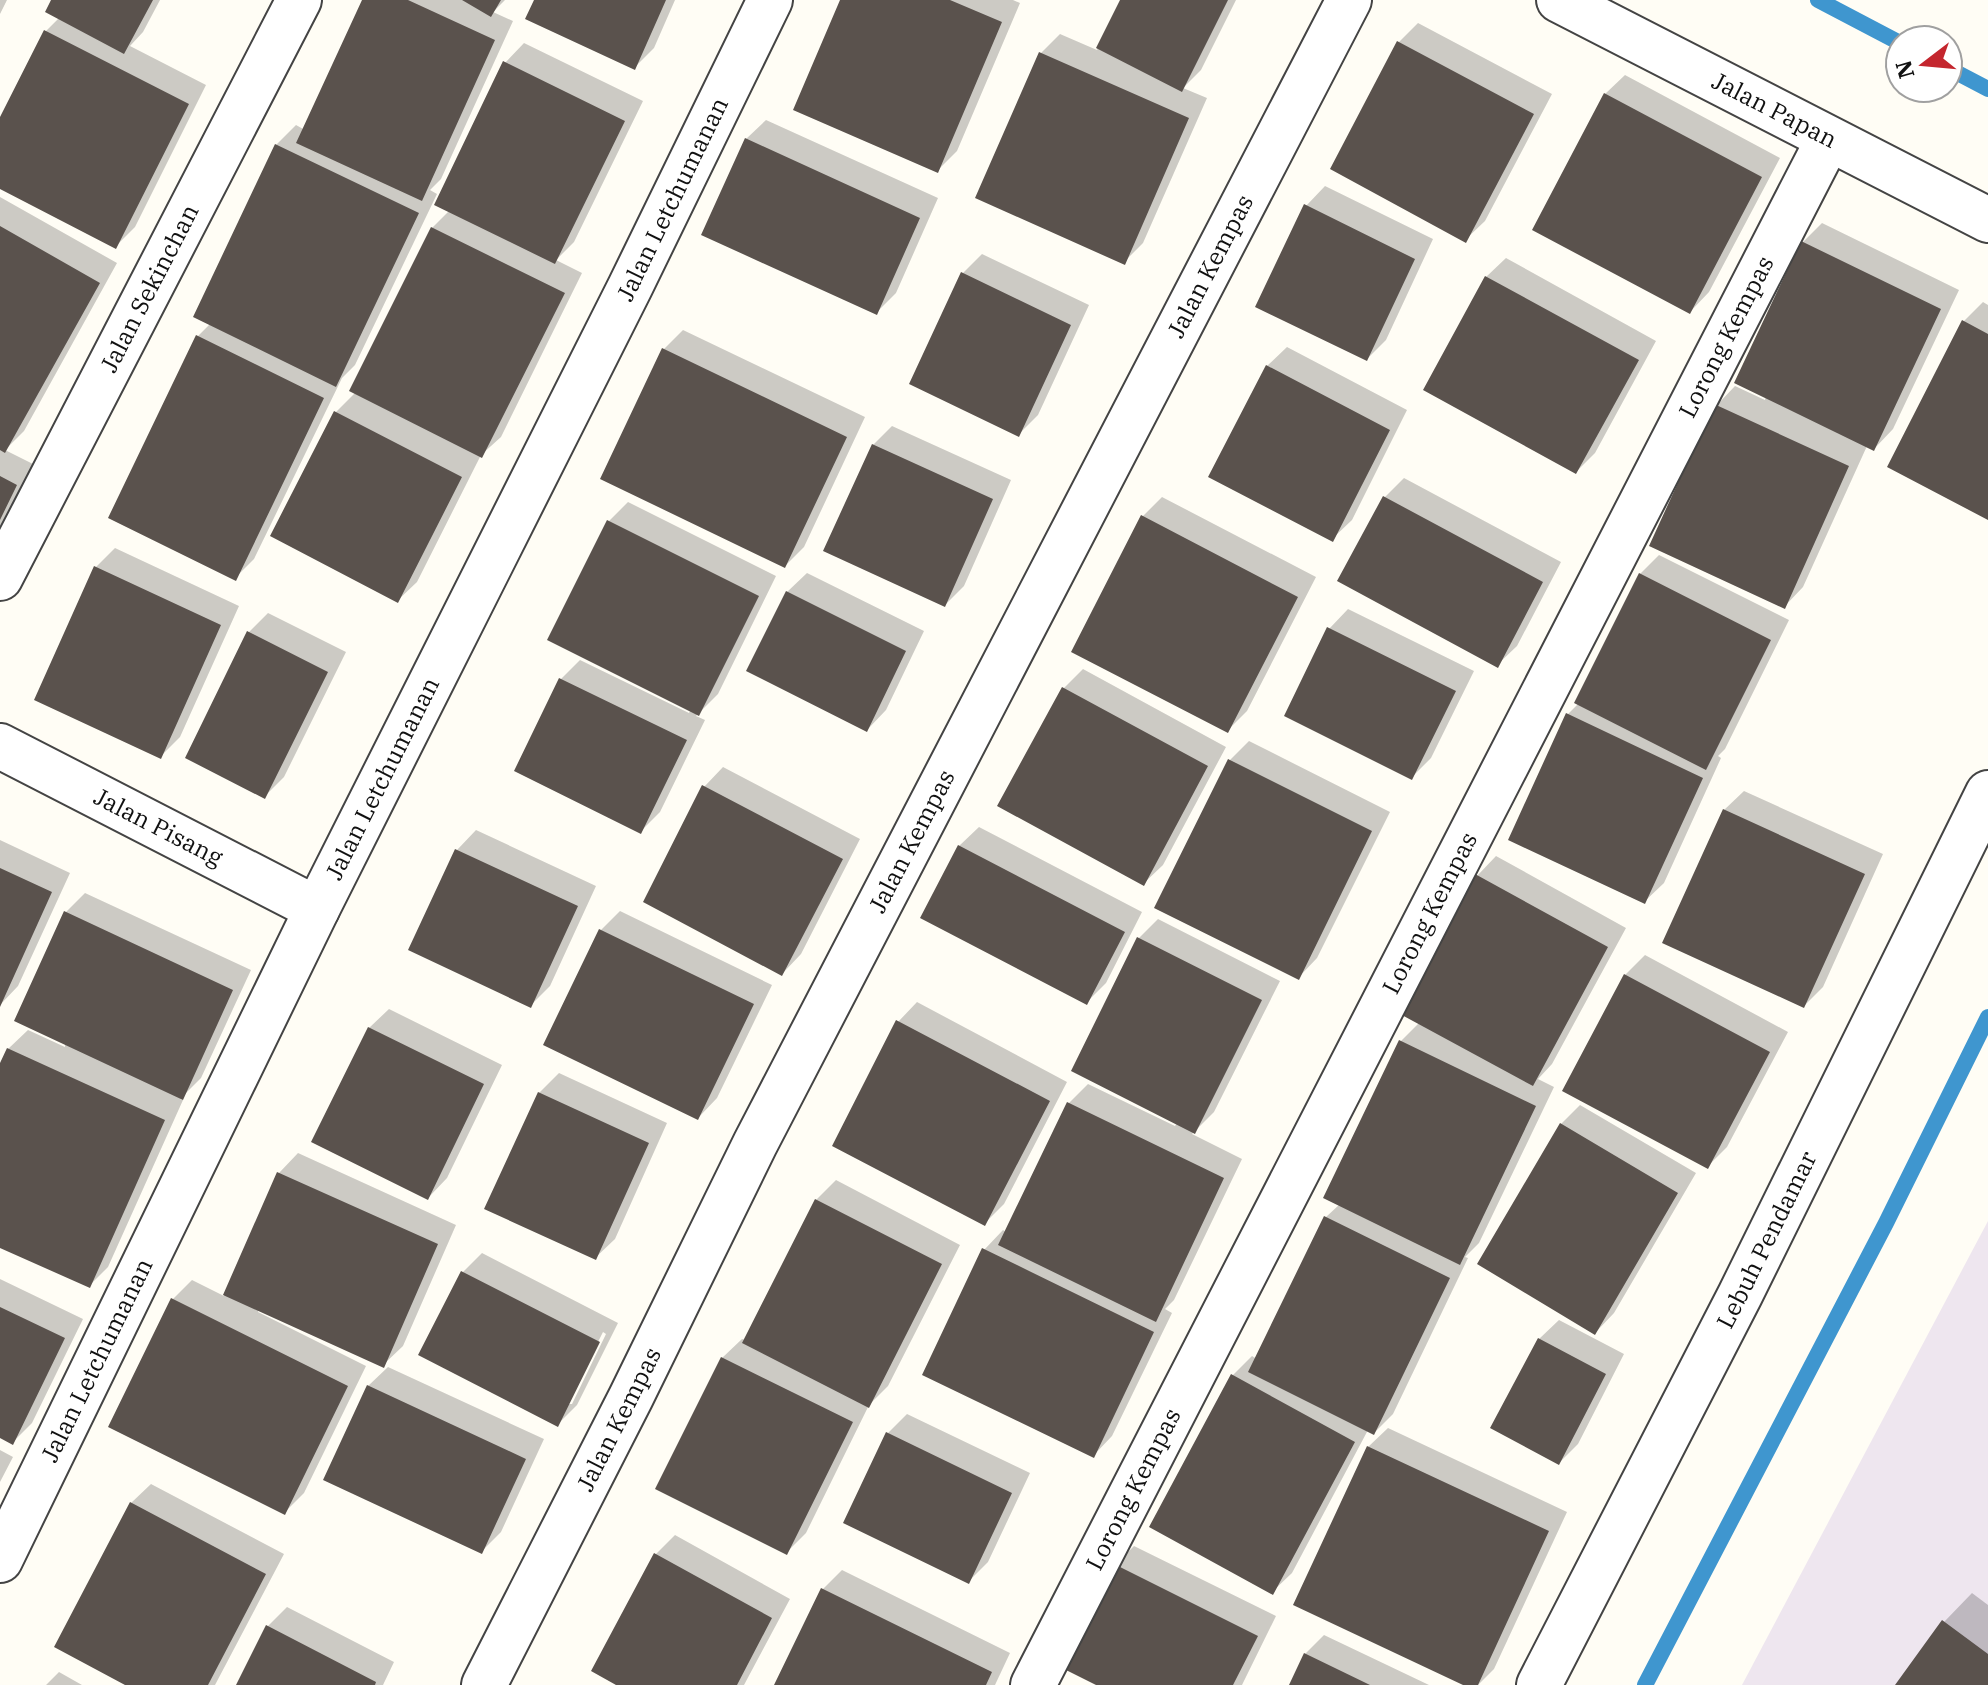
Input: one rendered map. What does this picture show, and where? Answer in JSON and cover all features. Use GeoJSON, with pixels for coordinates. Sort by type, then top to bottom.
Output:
{"type":"FeatureCollection","features":[{"type":"Feature","properties":{"kind":"street","name":"Jalan Sekinchan"},"geometry":{"type":"LineString","coordinates":[[0,578],[299,0]]}},
{"type":"Feature","properties":{"kind":"street","name":"Jalan Letchumanan"},"geometry":{"type":"LineString","coordinates":[[0,1560],[317,909],[630,287],[770,0]]}},
{"type":"Feature","properties":{"kind":"street","name":"Jalan Kempas"},"geometry":{"type":"LineString","coordinates":[[484,1685],[631,1397],[755,1144],[1349,0]]}},
{"type":"Feature","properties":{"kind":"street","name":"Jalan Papan"},"geometry":{"type":"LineString","coordinates":[[1559,0],[1988,220]]}},
{"type":"Feature","properties":{"kind":"street","name":"Lorong Kempas"},"geometry":{"type":"LineString","coordinates":[[1033,1685],[1828,140]]}},
{"type":"Feature","properties":{"kind":"street","name":"Jalan Pisang"},"geometry":{"type":"LineString","coordinates":[[0,746],[317,909]]}},
{"type":"Feature","properties":{"kind":"street","name":"Lebuh Pendamar"},"geometry":{"type":"LineString","coordinates":[[1539,1685],[1740,1295],[1988,793]]}},
{"type":"Feature","properties":{"kind":"shaded area"},"geometry":{"type":"Polygon","coordinates":[[[1988,1221],[1988,1685],[1742,1685],[1988,1221]]]}},
{"type":"Feature","properties":{"kind":"building"},"geometry":{"type":"Polygon","coordinates":[[[51,0],[153,0],[124,54],[45,12],[51,0]]]}},
{"type":"Feature","properties":{"kind":"building"},"geometry":{"type":"Polygon","coordinates":[[[362,0],[408,0],[495,40],[422,201],[296,143],[362,0]]]}},
{"type":"Feature","properties":{"kind":"building"},"geometry":{"type":"Polygon","coordinates":[[[462,0],[501,0],[491,17],[462,0]]]}},
{"type":"Feature","properties":{"kind":"building"},"geometry":{"type":"Polygon","coordinates":[[[534,0],[666,0],[635,70],[525,19],[534,0]]]}},
{"type":"Feature","properties":{"kind":"building"},"geometry":{"type":"Polygon","coordinates":[[[840,0],[950,0],[1002,22],[938,173],[793,110],[840,0]]]}},
{"type":"Feature","properties":{"kind":"building"},"geometry":{"type":"Polygon","coordinates":[[[1120,0],[1228,0],[1182,92],[1096,48],[1120,0]]]}},
{"type":"Feature","properties":{"kind":"building"},"geometry":{"type":"Polygon","coordinates":[[[44,30],[189,104],[116,249],[0,189],[0,117],[44,30]]]}},
{"type":"Feature","properties":{"kind":"building"},"geometry":{"type":"Polygon","coordinates":[[[1397,41],[1534,114],[1466,243],[1330,169],[1397,41]]]}},
{"type":"Feature","properties":{"kind":"building"},"geometry":{"type":"Polygon","coordinates":[[[1039,52],[1189,118],[1125,265],[975,198],[1039,52]]]}},
{"type":"Feature","properties":{"kind":"building"},"geometry":{"type":"Polygon","coordinates":[[[503,61],[625,121],[555,264],[434,205],[503,61]]]}},
{"type":"Feature","properties":{"kind":"building"},"geometry":{"type":"Polygon","coordinates":[[[1604,93],[1762,177],[1690,314],[1532,230],[1604,93]]]}},
{"type":"Feature","properties":{"kind":"building"},"geometry":{"type":"Polygon","coordinates":[[[745,138],[920,218],[877,315],[701,235],[745,138]]]}},
{"type":"Feature","properties":{"kind":"building"},"geometry":{"type":"Polygon","coordinates":[[[275,144],[419,213],[336,387],[193,317],[275,144]]]}},
{"type":"Feature","properties":{"kind":"building"},"geometry":{"type":"Polygon","coordinates":[[[1304,204],[1415,259],[1367,361],[1255,307],[1304,204]]]}},
{"type":"Feature","properties":{"kind":"building"},"geometry":{"type":"Polygon","coordinates":[[[0,226],[100,283],[5,453],[0,450],[0,226]]]}},
{"type":"Feature","properties":{"kind":"building"},"geometry":{"type":"Polygon","coordinates":[[[431,227],[565,293],[482,458],[349,391],[431,227]]]}},
{"type":"Feature","properties":{"kind":"building"},"geometry":{"type":"Polygon","coordinates":[[[1801,241],[1941,309],[1874,451],[1734,383],[1801,241]]]}},
{"type":"Feature","properties":{"kind":"building"},"geometry":{"type":"Polygon","coordinates":[[[961,272],[1071,325],[1019,437],[909,384],[961,272]]]}},
{"type":"Feature","properties":{"kind":"building"},"geometry":{"type":"Polygon","coordinates":[[[1485,276],[1639,360],[1576,474],[1423,390],[1485,276]]]}},
{"type":"Feature","properties":{"kind":"building"},"geometry":{"type":"Polygon","coordinates":[[[1962,320],[1988,334],[1988,520],[1887,467],[1962,320]]]}},
{"type":"Feature","properties":{"kind":"building"},"geometry":{"type":"Polygon","coordinates":[[[196,335],[324,398],[236,581],[108,518],[196,335]]]}},
{"type":"Feature","properties":{"kind":"building"},"geometry":{"type":"Polygon","coordinates":[[[662,348],[847,437],[785,568],[600,479],[662,348]]]}},
{"type":"Feature","properties":{"kind":"building"},"geometry":{"type":"Polygon","coordinates":[[[1266,365],[1390,430],[1333,542],[1208,477],[1266,365]]]}},
{"type":"Feature","properties":{"kind":"building"},"geometry":{"type":"Polygon","coordinates":[[[1714,404],[1849,466],[1785,609],[1649,546],[1714,404]]]}},
{"type":"Feature","properties":{"kind":"building"},"geometry":{"type":"Polygon","coordinates":[[[334,411],[462,477],[398,603],[270,536],[334,411]]]}},
{"type":"Feature","properties":{"kind":"building"},"geometry":{"type":"Polygon","coordinates":[[[872,444],[993,499],[945,607],[823,551],[872,444]]]}},
{"type":"Feature","properties":{"kind":"building"},"geometry":{"type":"Polygon","coordinates":[[[0,476],[17,485],[0,520],[0,476]]]}},
{"type":"Feature","properties":{"kind":"building"},"geometry":{"type":"Polygon","coordinates":[[[1383,496],[1543,582],[1498,668],[1337,581],[1383,496]]]}},
{"type":"Feature","properties":{"kind":"building"},"geometry":{"type":"Polygon","coordinates":[[[1141,515],[1298,597],[1228,733],[1071,652],[1141,515]]]}},
{"type":"Feature","properties":{"kind":"building"},"geometry":{"type":"Polygon","coordinates":[[[607,520],[759,596],[699,716],[547,640],[607,520]]]}},
{"type":"Feature","properties":{"kind":"building"},"geometry":{"type":"Polygon","coordinates":[[[94,566],[221,625],[161,759],[34,700],[94,566]]]}},
{"type":"Feature","properties":{"kind":"building"},"geometry":{"type":"Polygon","coordinates":[[[1639,573],[1771,640],[1706,770],[1574,703],[1639,573]]]}},
{"type":"Feature","properties":{"kind":"building"},"geometry":{"type":"Polygon","coordinates":[[[786,591],[906,651],[867,732],[746,671],[786,591]]]}},
{"type":"Feature","properties":{"kind":"building"},"geometry":{"type":"Polygon","coordinates":[[[1327,627],[1456,691],[1412,780],[1284,716],[1327,627]]]}},
{"type":"Feature","properties":{"kind":"building"},"geometry":{"type":"Polygon","coordinates":[[[247,631],[328,672],[265,799],[185,758],[247,631]]]}},
{"type":"Feature","properties":{"kind":"building"},"geometry":{"type":"Polygon","coordinates":[[[559,678],[687,740],[641,834],[514,771],[559,678]]]}},
{"type":"Feature","properties":{"kind":"building"},"geometry":{"type":"Polygon","coordinates":[[[1062,687],[1208,766],[1144,886],[997,806],[1062,687]]]}},
{"type":"Feature","properties":{"kind":"building"},"geometry":{"type":"Polygon","coordinates":[[[1566,713],[1703,778],[1645,904],[1508,840],[1566,713]]]}},
{"type":"Feature","properties":{"kind":"building"},"geometry":{"type":"Polygon","coordinates":[[[1228,759],[1372,831],[1299,980],[1154,908],[1228,759]]]}},
{"type":"Feature","properties":{"kind":"building"},"geometry":{"type":"Polygon","coordinates":[[[702,785],[843,859],[782,976],[643,902],[702,785]]]}},
{"type":"Feature","properties":{"kind":"building"},"geometry":{"type":"Polygon","coordinates":[[[1723,809],[1865,874],[1804,1008],[1662,943],[1723,809]]]}},
{"type":"Feature","properties":{"kind":"building"},"geometry":{"type":"Polygon","coordinates":[[[958,845],[1125,932],[1087,1005],[920,918],[958,845]]]}},
{"type":"Feature","properties":{"kind":"building"},"geometry":{"type":"Polygon","coordinates":[[[455,849],[578,906],[531,1008],[408,950],[455,849]]]}},
{"type":"Feature","properties":{"kind":"building"},"geometry":{"type":"Polygon","coordinates":[[[0,868],[52,892],[0,1007],[0,868]]]}},
{"type":"Feature","properties":{"kind":"building"},"geometry":{"type":"Polygon","coordinates":[[[1475,874],[1608,947],[1533,1086],[1400,1014],[1475,874]]]}},
{"type":"Feature","properties":{"kind":"building"},"geometry":{"type":"Polygon","coordinates":[[[64,911],[233,990],[183,1100],[14,1021],[64,911]]]}},
{"type":"Feature","properties":{"kind":"building"},"geometry":{"type":"Polygon","coordinates":[[[599,929],[754,1004],[698,1120],[543,1045],[599,929]]]}},
{"type":"Feature","properties":{"kind":"building"},"geometry":{"type":"Polygon","coordinates":[[[1137,937],[1262,1000],[1195,1134],[1071,1071],[1137,937]]]}},
{"type":"Feature","properties":{"kind":"building"},"geometry":{"type":"Polygon","coordinates":[[[1624,974],[1770,1052],[1708,1169],[1562,1091],[1624,974]]]}},
{"type":"Feature","properties":{"kind":"building"},"geometry":{"type":"Polygon","coordinates":[[[896,1020],[1050,1101],[985,1226],[832,1146],[896,1020]]]}},
{"type":"Feature","properties":{"kind":"building"},"geometry":{"type":"Polygon","coordinates":[[[368,1027],[484,1084],[428,1200],[311,1142],[368,1027]]]}},
{"type":"Feature","properties":{"kind":"building"},"geometry":{"type":"Polygon","coordinates":[[[1399,1040],[1536,1106],[1460,1265],[1323,1198],[1399,1040]]]}},
{"type":"Feature","properties":{"kind":"building"},"geometry":{"type":"Polygon","coordinates":[[[7,1048],[165,1120],[90,1288],[0,1248],[0,1063],[7,1048]]]}},
{"type":"Feature","properties":{"kind":"building"},"geometry":{"type":"Polygon","coordinates":[[[538,1092],[649,1143],[596,1260],[484,1209],[538,1092]]]}},
{"type":"Feature","properties":{"kind":"building"},"geometry":{"type":"Polygon","coordinates":[[[1067,1102],[1224,1178],[1156,1322],[998,1245],[1067,1102]]]}},
{"type":"Feature","properties":{"kind":"building"},"geometry":{"type":"Polygon","coordinates":[[[1560,1123],[1678,1193],[1595,1335],[1477,1264],[1560,1123]]]}},
{"type":"Feature","properties":{"kind":"building"},"geometry":{"type":"Polygon","coordinates":[[[277,1172],[438,1244],[384,1368],[223,1295],[277,1172]]]}},
{"type":"Feature","properties":{"kind":"building"},"geometry":{"type":"Polygon","coordinates":[[[815,1199],[942,1264],[869,1408],[742,1343],[815,1199]]]}},
{"type":"Feature","properties":{"kind":"building"},"geometry":{"type":"Polygon","coordinates":[[[1324,1216],[1450,1278],[1374,1435],[1248,1372],[1324,1216]]]}},
{"type":"Feature","properties":{"kind":"building"},"geometry":{"type":"Polygon","coordinates":[[[982,1248],[1154,1332],[1094,1458],[922,1375],[982,1248]]]}},
{"type":"Feature","properties":{"kind":"building"},"geometry":{"type":"Polygon","coordinates":[[[461,1271],[600,1342],[558,1427],[418,1355],[461,1271]]]}},
{"type":"Feature","properties":{"kind":"building"},"geometry":{"type":"Polygon","coordinates":[[[171,1298],[348,1386],[285,1515],[108,1427],[171,1298]]]}},
{"type":"Feature","properties":{"kind":"building"},"geometry":{"type":"Polygon","coordinates":[[[0,1307],[65,1338],[13,1445],[0,1438],[0,1307]]]}},
{"type":"Feature","properties":{"kind":"building"},"geometry":{"type":"Polygon","coordinates":[[[1538,1338],[1606,1374],[1559,1465],[1490,1428],[1538,1338]]]}},
{"type":"Feature","properties":{"kind":"building"},"geometry":{"type":"Polygon","coordinates":[[[721,1357],[853,1422],[787,1555],[655,1489],[721,1357]]]}},
{"type":"Feature","properties":{"kind":"building"},"geometry":{"type":"Polygon","coordinates":[[[1231,1374],[1355,1442],[1273,1595],[1149,1527],[1231,1374]]]}},
{"type":"Feature","properties":{"kind":"building"},"geometry":{"type":"Polygon","coordinates":[[[367,1385],[526,1459],[482,1554],[323,1480],[367,1385]]]}},
{"type":"Feature","properties":{"kind":"building"},"geometry":{"type":"Polygon","coordinates":[[[886,1432],[1012,1493],[969,1584],[843,1523],[886,1432]]]}},
{"type":"Feature","properties":{"kind":"building"},"geometry":{"type":"Polygon","coordinates":[[[1367,1446],[1549,1531],[1478,1685],[1463,1685],[1293,1605],[1367,1446]]]}},
{"type":"Feature","properties":{"kind":"building"},"geometry":{"type":"Polygon","coordinates":[[[130,1502],[266,1574],[208,1685],[125,1685],[54,1647],[130,1502]]]}},
{"type":"Feature","properties":{"kind":"building"},"geometry":{"type":"Polygon","coordinates":[[[654,1553],[772,1618],[737,1685],[616,1685],[591,1671],[654,1553]]]}},
{"type":"Feature","properties":{"kind":"building"},"geometry":{"type":"Polygon","coordinates":[[[1114,1564],[1258,1636],[1233,1685],[1096,1685],[1062,1668],[1114,1564]]]}},
{"type":"Feature","properties":{"kind":"building"},"geometry":{"type":"Polygon","coordinates":[[[821,1588],[992,1672],[986,1685],[774,1685],[821,1588]]]}},
{"type":"Feature","properties":{"kind":"building"},"geometry":{"type":"Polygon","coordinates":[[[1942,1620],[1988,1654],[1988,1685],[1895,1685],[1942,1620]]]}},
{"type":"Feature","properties":{"kind":"building"},"geometry":{"type":"Polygon","coordinates":[[[266,1625],[376,1682],[375,1685],[236,1685],[266,1625]]]}},
{"type":"Feature","properties":{"kind":"building"},"geometry":{"type":"Polygon","coordinates":[[[1304,1653],[1370,1685],[1289,1685],[1304,1653]]]}},
{"type":"Feature","properties":{"kind":"waterway"},"geometry":{"type":"LineString","coordinates":[[1818,0],[1884,35]]}},
{"type":"Feature","properties":{"kind":"waterway"},"geometry":{"type":"LineString","coordinates":[[1964,76],[1988,89]]}},
{"type":"Feature","properties":{"kind":"waterway"},"geometry":{"type":"LineString","coordinates":[[1645,1685],[1886,1223],[1988,1017]]}}]}
